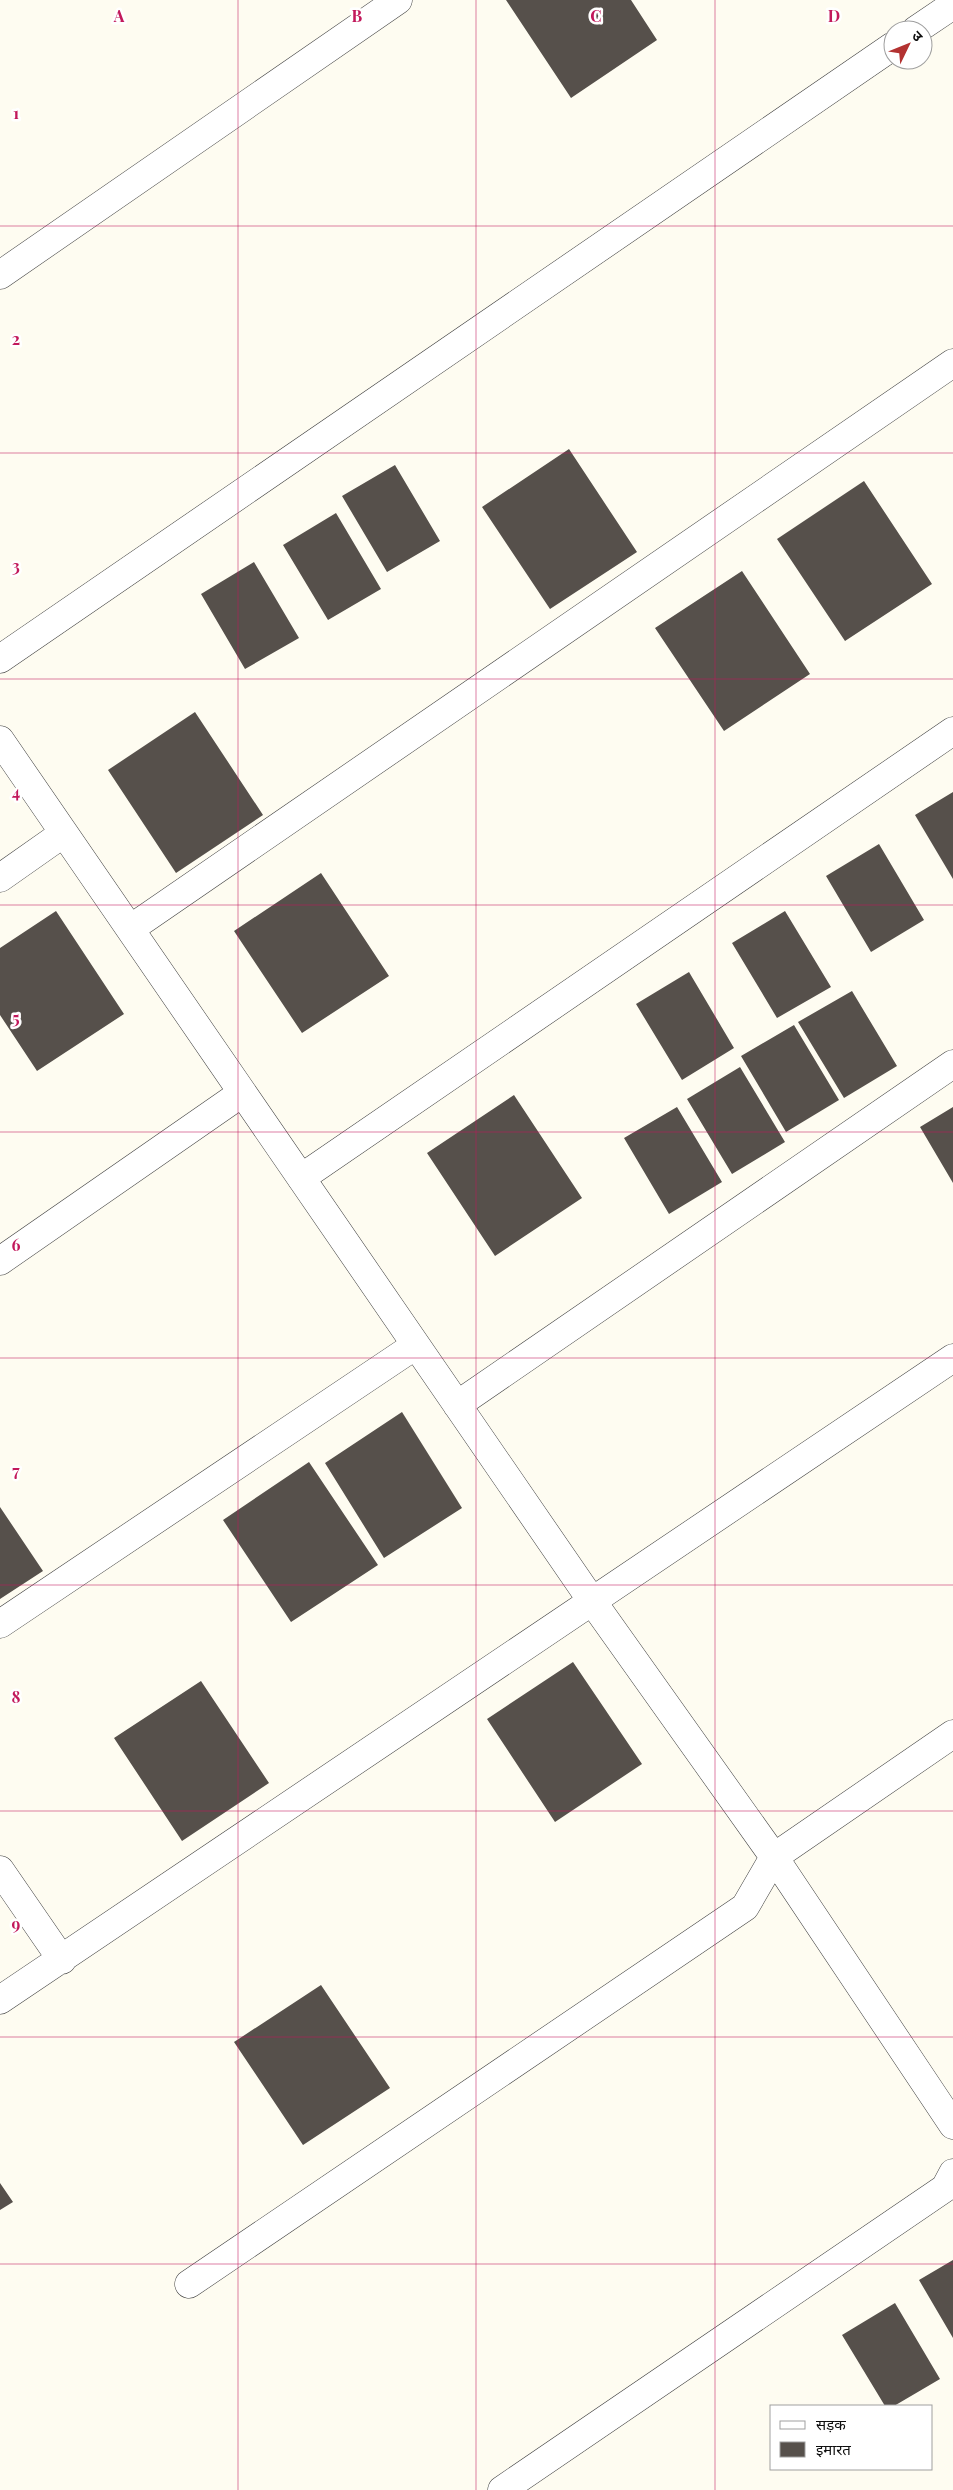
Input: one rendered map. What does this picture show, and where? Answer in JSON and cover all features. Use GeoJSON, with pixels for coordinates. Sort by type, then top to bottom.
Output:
{"type":"FeatureCollection","features":[{"type":"Feature","properties":{"kind":"street"},"geometry":{"type":"LineString","coordinates":[[0,275],[398,0]]}},
{"type":"Feature","properties":{"kind":"street"},"geometry":{"type":"LineString","coordinates":[[931,20],[953,5]]}},
{"type":"Feature","properties":{"kind":"street"},"geometry":{"type":"LineString","coordinates":[[0,659],[883,53]]}},
{"type":"Feature","properties":{"kind":"street"},"geometry":{"type":"LineString","coordinates":[[130,929],[953,363]]}},
{"type":"Feature","properties":{"kind":"street"},"geometry":{"type":"LineString","coordinates":[[301,1178],[953,730]]}},
{"type":"Feature","properties":{"kind":"street"},"geometry":{"type":"LineString","coordinates":[[0,740],[592,1601],[774,1857],[953,2125]]}},
{"type":"Feature","properties":{"kind":"street"},"geometry":{"type":"LineString","coordinates":[[0,878],[64,833]]}},
{"type":"Feature","properties":{"kind":"street"},"geometry":{"type":"LineString","coordinates":[[457,1405],[953,1064]]}},
{"type":"Feature","properties":{"kind":"street"},"geometry":{"type":"LineString","coordinates":[[0,1261],[242,1093]]}},
{"type":"Feature","properties":{"kind":"street"},"geometry":{"type":"LineString","coordinates":[[0,1624],[416,1345]]}},
{"type":"Feature","properties":{"kind":"street"},"geometry":{"type":"LineString","coordinates":[[0,2000],[953,1358]]}},
{"type":"Feature","properties":{"kind":"street"},"geometry":{"type":"LineString","coordinates":[[189,2284],[745,1907],[774,1857],[953,1734]]}},
{"type":"Feature","properties":{"kind":"street"},"geometry":{"type":"LineString","coordinates":[[0,1870],[62,1960]]}},
{"type":"Feature","properties":{"kind":"street"},"geometry":{"type":"LineString","coordinates":[[502,2490],[945,2188],[953,2173]]}},
{"type":"Feature","properties":{"kind":"building"},"geometry":{"type":"Polygon","coordinates":[[[506,0],[631,0],[657,40],[571,98],[506,0]]]}},
{"type":"Feature","properties":{"kind":"building"},"geometry":{"type":"Polygon","coordinates":[[[569,449],[637,552],[550,609],[482,507],[569,449]]]}},
{"type":"Feature","properties":{"kind":"building"},"geometry":{"type":"Polygon","coordinates":[[[395,465],[440,541],[387,572],[342,496],[395,465]]]}},
{"type":"Feature","properties":{"kind":"building"},"geometry":{"type":"Polygon","coordinates":[[[864,481],[932,584],[845,641],[777,539],[864,481]]]}},
{"type":"Feature","properties":{"kind":"building"},"geometry":{"type":"Polygon","coordinates":[[[336,513],[381,589],[328,620],[283,545],[336,513]]]}},
{"type":"Feature","properties":{"kind":"building"},"geometry":{"type":"Polygon","coordinates":[[[254,562],[299,638],[245,669],[201,594],[254,562]]]}},
{"type":"Feature","properties":{"kind":"building"},"geometry":{"type":"Polygon","coordinates":[[[742,571],[810,674],[724,731],[655,628],[742,571]]]}},
{"type":"Feature","properties":{"kind":"building"},"geometry":{"type":"Polygon","coordinates":[[[195,712],[263,815],[176,873],[108,770],[195,712]]]}},
{"type":"Feature","properties":{"kind":"building"},"geometry":{"type":"Polygon","coordinates":[[[953,792],[953,879],[915,815],[953,792]]]}},
{"type":"Feature","properties":{"kind":"building"},"geometry":{"type":"Polygon","coordinates":[[[879,844],[924,920],[871,952],[826,876],[879,844]]]}},
{"type":"Feature","properties":{"kind":"building"},"geometry":{"type":"Polygon","coordinates":[[[321,873],[389,976],[302,1033],[234,931],[321,873]]]}},
{"type":"Feature","properties":{"kind":"building"},"geometry":{"type":"Polygon","coordinates":[[[56,911],[124,1014],[37,1071],[0,1015],[0,948],[56,911]]]}},
{"type":"Feature","properties":{"kind":"building"},"geometry":{"type":"Polygon","coordinates":[[[785,911],[831,987],[777,1018],[732,943],[785,911]]]}},
{"type":"Feature","properties":{"kind":"building"},"geometry":{"type":"Polygon","coordinates":[[[689,972],[734,1048],[682,1080],[636,1004],[689,972]]]}},
{"type":"Feature","properties":{"kind":"building"},"geometry":{"type":"Polygon","coordinates":[[[852,991],[897,1066],[844,1098],[798,1022],[852,991]]]}},
{"type":"Feature","properties":{"kind":"building"},"geometry":{"type":"Polygon","coordinates":[[[794,1025],[839,1100],[786,1132],[741,1056],[794,1025]]]}},
{"type":"Feature","properties":{"kind":"building"},"geometry":{"type":"Polygon","coordinates":[[[740,1067],[785,1142],[732,1174],[687,1099],[740,1067]]]}},
{"type":"Feature","properties":{"kind":"building"},"geometry":{"type":"Polygon","coordinates":[[[514,1095],[582,1198],[495,1256],[427,1153],[514,1095]]]}},
{"type":"Feature","properties":{"kind":"building"},"geometry":{"type":"Polygon","coordinates":[[[677,1107],[722,1182],[669,1214],[624,1138],[677,1107]]]}},
{"type":"Feature","properties":{"kind":"building"},"geometry":{"type":"Polygon","coordinates":[[[953,1107],[953,1183],[920,1127],[953,1107]]]}},
{"type":"Feature","properties":{"kind":"building"},"geometry":{"type":"Polygon","coordinates":[[[402,1412],[462,1508],[384,1558],[325,1463],[402,1412]]]}},
{"type":"Feature","properties":{"kind":"building"},"geometry":{"type":"Polygon","coordinates":[[[309,1462],[378,1565],[291,1622],[223,1520],[309,1462]]]}},
{"type":"Feature","properties":{"kind":"building"},"geometry":{"type":"Polygon","coordinates":[[[0,1507],[43,1571],[0,1599],[0,1507]]]}},
{"type":"Feature","properties":{"kind":"building"},"geometry":{"type":"Polygon","coordinates":[[[573,1662],[642,1764],[555,1822],[487,1719],[573,1662]]]}},
{"type":"Feature","properties":{"kind":"building"},"geometry":{"type":"Polygon","coordinates":[[[201,1681],[269,1783],[182,1841],[114,1738],[201,1681]]]}},
{"type":"Feature","properties":{"kind":"building"},"geometry":{"type":"Polygon","coordinates":[[[321,1985],[390,2088],[303,2145],[234,2042],[321,1985]]]}},
{"type":"Feature","properties":{"kind":"building"},"geometry":{"type":"Polygon","coordinates":[[[0,2183],[13,2202],[0,2210],[0,2183]]]}},
{"type":"Feature","properties":{"kind":"building"},"geometry":{"type":"Polygon","coordinates":[[[953,2260],[953,2338],[919,2280],[953,2260]]]}},
{"type":"Feature","properties":{"kind":"building"},"geometry":{"type":"Polygon","coordinates":[[[895,2303],[940,2379],[896,2405],[884,2405],[842,2335],[895,2303]]]}}]}
